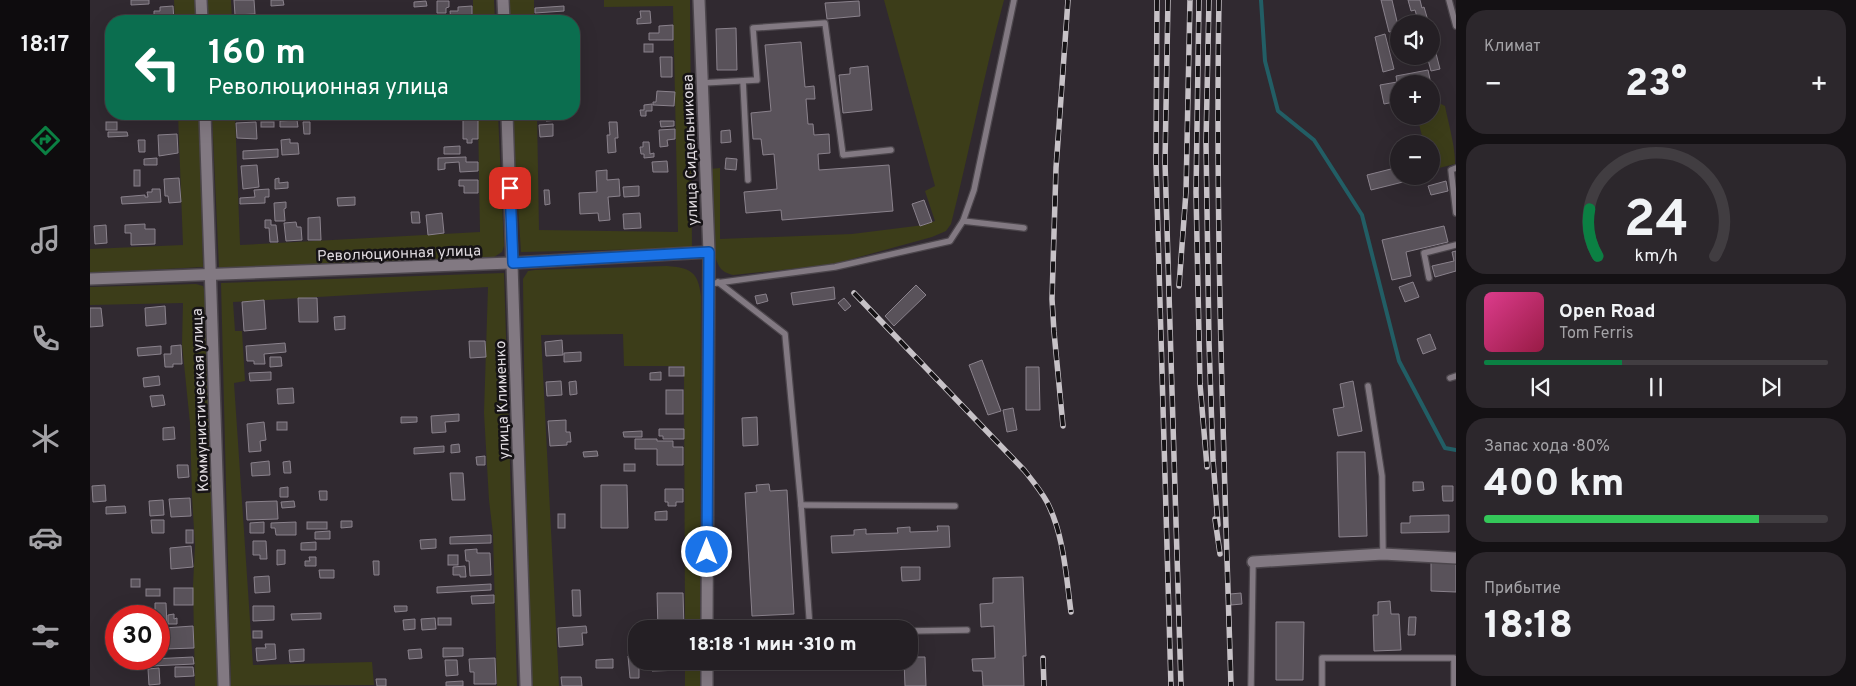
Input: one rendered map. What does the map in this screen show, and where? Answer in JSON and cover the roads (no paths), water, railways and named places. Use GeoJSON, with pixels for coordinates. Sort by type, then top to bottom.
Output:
{"type":"FeatureCollection","features":[{"type":"Feature","properties":{"kind":"street"},"geometry":{"type":"LineString","coordinates":[[201,0],[202,15]]}},
{"type":"Feature","properties":{"kind":"street"},"geometry":{"type":"LineString","coordinates":[[504,0],[504,15]]}},
{"type":"Feature","properties":{"kind":"street","name":"улица Сидельникова"},"geometry":{"type":"LineString","coordinates":[[699,0],[709,252],[713,283],[707,620]]}},
{"type":"Feature","properties":{"kind":"street","name":"Коммунистическая улица"},"geometry":{"type":"LineString","coordinates":[[205,120],[224,686]]}},
{"type":"Feature","properties":{"kind":"street","name":"улица Клименко"},"geometry":{"type":"LineString","coordinates":[[507,120],[526,686]]}},
{"type":"Feature","properties":{"kind":"street","name":"Революционная улица"},"geometry":{"type":"LineString","coordinates":[[90,279],[513,263],[709,252]]}},
{"type":"Feature","properties":{"kind":"street"},"geometry":{"type":"LineString","coordinates":[[1253,562],[1383,554],[1456,558]]}},
{"type":"Feature","properties":{"kind":"street"},"geometry":{"type":"LineString","coordinates":[[706,686],[707,670]]}},
{"type":"Feature","properties":{"kind":"lane"},"geometry":{"type":"LineString","coordinates":[[713,283],[835,267],[950,240],[963,221],[974,190],[1014,0]]}},
{"type":"Feature","properties":{"kind":"lane"},"geometry":{"type":"LineString","coordinates":[[1449,0],[1456,26]]}},
{"type":"Feature","properties":{"kind":"lane"},"geometry":{"type":"LineString","coordinates":[[702,83],[757,80],[753,28],[826,23],[844,155],[892,150]]}},
{"type":"Feature","properties":{"kind":"lane"},"geometry":{"type":"LineString","coordinates":[[743,81],[748,180]]}},
{"type":"Feature","properties":{"kind":"lane"},"geometry":{"type":"LineString","coordinates":[[1456,168],[1450,170],[1456,213]]}},
{"type":"Feature","properties":{"kind":"lane"},"geometry":{"type":"LineString","coordinates":[[963,221],[1024,228]]}},
{"type":"Feature","properties":{"kind":"lane"},"geometry":{"type":"LineString","coordinates":[[1429,278],[1424,253],[1456,245]]}},
{"type":"Feature","properties":{"kind":"lane"},"geometry":{"type":"LineString","coordinates":[[713,283],[785,334],[809,620]]}},
{"type":"Feature","properties":{"kind":"lane"},"geometry":{"type":"LineString","coordinates":[[1368,386],[1382,476],[1383,554]]}},
{"type":"Feature","properties":{"kind":"lane"},"geometry":{"type":"LineString","coordinates":[[801,505],[955,506]]}},
{"type":"Feature","properties":{"kind":"lane"},"geometry":{"type":"LineString","coordinates":[[1251,686],[1253,562]]}},
{"type":"Feature","properties":{"kind":"lane"},"geometry":{"type":"LineString","coordinates":[[918,631],[967,630]]}},
{"type":"Feature","properties":{"kind":"lane"},"geometry":{"type":"LineString","coordinates":[[1322,686],[1322,658],[1454,658],[1454,686]]}},
{"type":"Feature","properties":{"kind":"waterway"},"geometry":{"type":"LineString","coordinates":[[1261,0],[1265,61],[1278,111],[1314,140],[1362,215],[1399,361],[1445,448],[1456,450]]}},
{"type":"Feature","properties":{"kind":"railway"},"geometry":{"type":"LineString","coordinates":[[1063,426],[1052,299],[1056,168],[1068,0]]}},
{"type":"Feature","properties":{"kind":"railway"},"geometry":{"type":"LineString","coordinates":[[1157,0],[1156,163],[1171,686]]}},
{"type":"Feature","properties":{"kind":"railway"},"geometry":{"type":"LineString","coordinates":[[1168,0],[1165,162],[1181,686]]}},
{"type":"Feature","properties":{"kind":"railway"},"geometry":{"type":"LineString","coordinates":[[1179,286],[1186,192],[1190,0]]}},
{"type":"Feature","properties":{"kind":"railway"},"geometry":{"type":"LineString","coordinates":[[1199,0],[1196,192],[1200,384],[1207,467]]}},
{"type":"Feature","properties":{"kind":"railway"},"geometry":{"type":"LineString","coordinates":[[1209,0],[1206,142],[1209,342],[1213,460],[1218,525]]}},
{"type":"Feature","properties":{"kind":"railway"},"geometry":{"type":"LineString","coordinates":[[1219,0],[1219,257],[1231,686]]}},
{"type":"Feature","properties":{"kind":"railway"},"geometry":{"type":"LineString","coordinates":[[854,293],[1024,470],[1042,494],[1053,515],[1061,542],[1071,612]]}},
{"type":"Feature","properties":{"kind":"railway"},"geometry":{"type":"LineString","coordinates":[[1215,519],[1220,554]]}},
{"type":"Feature","properties":{"kind":"railway"},"geometry":{"type":"LineString","coordinates":[[1043,658],[1044,686]]}}]}
